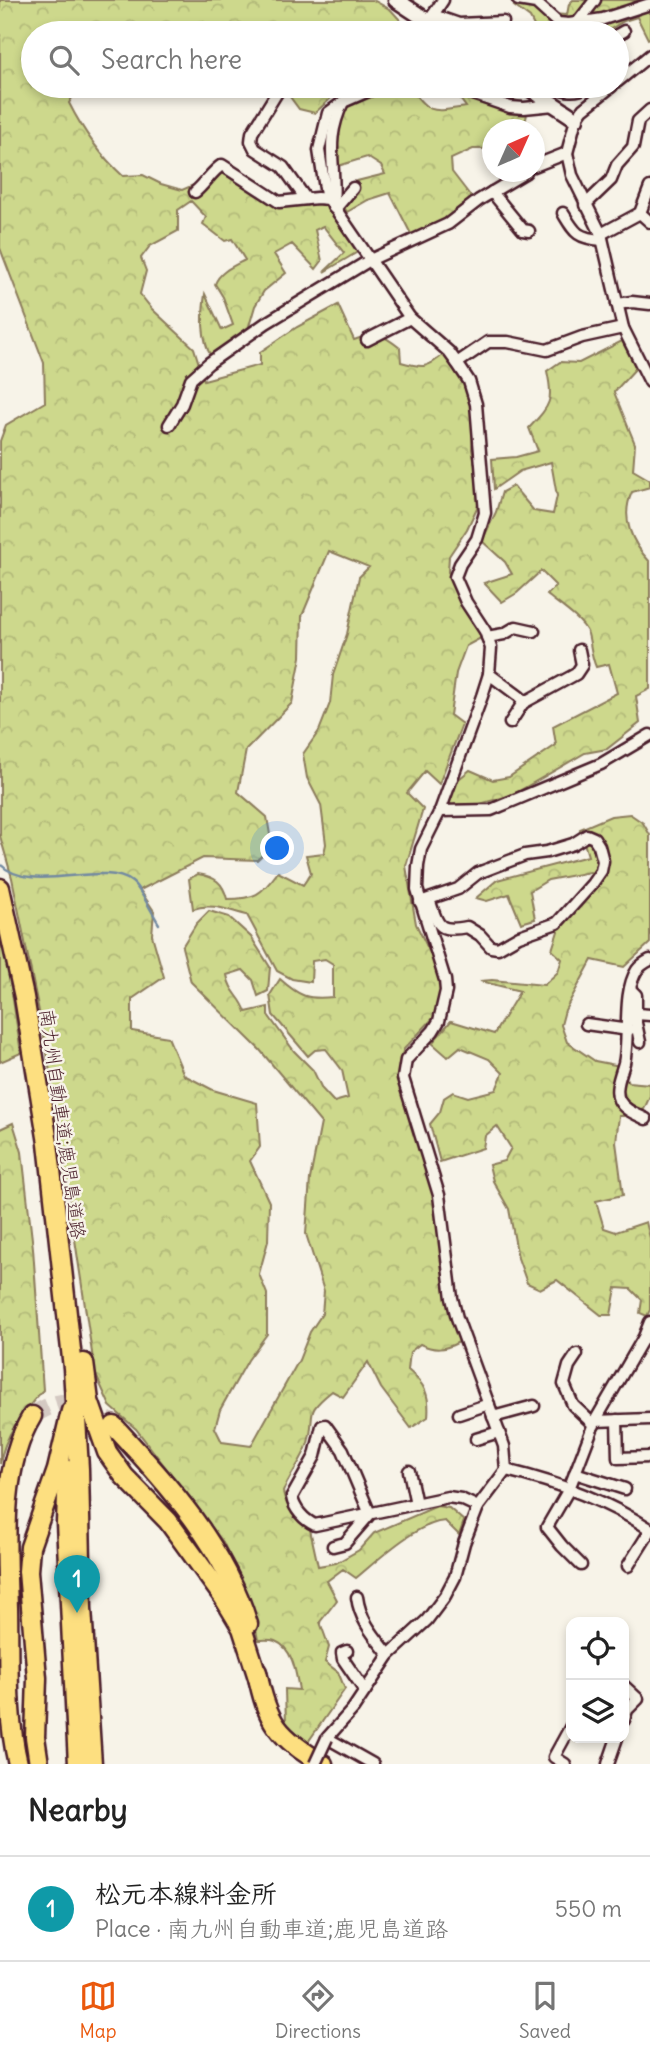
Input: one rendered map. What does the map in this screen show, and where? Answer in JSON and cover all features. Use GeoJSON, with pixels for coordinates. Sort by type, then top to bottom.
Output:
{"type":"FeatureCollection","features":[{"type":"Feature","properties":{"kind":"highway","name":"南九州自動車道;鹿児島道路"},"geometry":{"type":"LineString","coordinates":[[0,888],[41,1092],[73,1368],[79,1469],[82,1608],[92,1764]]}},
{"type":"Feature","properties":{"kind":"highway"},"geometry":{"type":"LineString","coordinates":[[48,1143],[89,1401],[102,1440],[113,1463],[169,1521],[224,1598],[242,1628],[259,1681]]}},
{"type":"Feature","properties":{"kind":"highway","name":"南九州自動車道;鹿児島道路"},"geometry":{"type":"LineString","coordinates":[[73,1368],[66,1523],[78,1764]]}},
{"type":"Feature","properties":{"kind":"highway"},"geometry":{"type":"LineString","coordinates":[[39,1764],[35,1737],[37,1678],[28,1571],[30,1547],[57,1470],[71,1410]]}},
{"type":"Feature","properties":{"kind":"highway"},"geometry":{"type":"LineString","coordinates":[[18,1764],[9,1678],[8,1605],[1,1525],[8,1464],[22,1427],[32,1416]]}},
{"type":"Feature","properties":{"kind":"highway"},"geometry":{"type":"LineString","coordinates":[[114,1426],[191,1515],[209,1540],[239,1596],[249,1627],[261,1698],[276,1726],[296,1747],[323,1764]]}},
{"type":"Feature","properties":{"kind":"street"},"geometry":{"type":"LineString","coordinates":[[396,0],[426,21]]}},
{"type":"Feature","properties":{"kind":"street"},"geometry":{"type":"LineString","coordinates":[[430,21],[443,0]]}},
{"type":"Feature","properties":{"kind":"street"},"geometry":{"type":"LineString","coordinates":[[518,0],[537,2],[556,21]]}},
{"type":"Feature","properties":{"kind":"street"},"geometry":{"type":"LineString","coordinates":[[579,21],[595,0]]}},
{"type":"Feature","properties":{"kind":"street"},"geometry":{"type":"LineString","coordinates":[[586,21],[603,19],[650,4]]}},
{"type":"Feature","properties":{"kind":"street"},"geometry":{"type":"LineString","coordinates":[[629,72],[650,55]]}},
{"type":"Feature","properties":{"kind":"street"},"geometry":{"type":"LineString","coordinates":[[274,98],[252,133],[251,141],[255,149],[283,167],[306,199]]}},
{"type":"Feature","properties":{"kind":"street"},"geometry":{"type":"LineString","coordinates":[[353,98],[328,113],[319,149],[326,195],[410,318],[449,352],[468,381],[476,404],[485,513],[477,539],[460,564],[455,578],[491,648],[489,674],[440,811],[421,849],[417,889],[439,926],[446,930],[467,927],[480,935],[491,947],[498,948],[519,936],[557,923],[601,871],[603,861],[599,846],[587,835],[573,844],[525,855],[478,873],[458,889],[425,900]]}},
{"type":"Feature","properties":{"kind":"street"},"geometry":{"type":"LineString","coordinates":[[484,98],[510,107],[554,105]]}},
{"type":"Feature","properties":{"kind":"street"},"geometry":{"type":"LineString","coordinates":[[544,98],[576,119]]}},
{"type":"Feature","properties":{"kind":"street"},"geometry":{"type":"LineString","coordinates":[[597,98],[576,119],[567,153],[572,175],[601,237],[623,328],[650,382]]}},
{"type":"Feature","properties":{"kind":"street"},"geometry":{"type":"LineString","coordinates":[[585,205],[611,180],[617,165],[633,147],[638,121],[650,110]]}},
{"type":"Feature","properties":{"kind":"street"},"geometry":{"type":"LineString","coordinates":[[545,162],[567,153]]}},
{"type":"Feature","properties":{"kind":"street"},"geometry":{"type":"LineString","coordinates":[[195,192],[222,164],[279,202],[306,199],[332,205]]}},
{"type":"Feature","properties":{"kind":"street"},"geometry":{"type":"LineString","coordinates":[[169,425],[182,404],[191,379],[209,363],[266,323],[370,260],[448,224],[509,182]]}},
{"type":"Feature","properties":{"kind":"street"},"geometry":{"type":"LineString","coordinates":[[563,213],[573,231],[584,239],[601,237],[640,213],[650,187]]}},
{"type":"Feature","properties":{"kind":"street"},"geometry":{"type":"LineString","coordinates":[[332,205],[353,188]]}},
{"type":"Feature","properties":{"kind":"street"},"geometry":{"type":"LineString","coordinates":[[492,192],[523,230],[529,231]]}},
{"type":"Feature","properties":{"kind":"street"},"geometry":{"type":"LineString","coordinates":[[640,213],[650,222]]}},
{"type":"Feature","properties":{"kind":"street"},"geometry":{"type":"LineString","coordinates":[[617,304],[650,304]]}},
{"type":"Feature","properties":{"kind":"street"},"geometry":{"type":"LineString","coordinates":[[367,340],[410,318]]}},
{"type":"Feature","properties":{"kind":"street"},"geometry":{"type":"LineString","coordinates":[[457,363],[488,342],[508,342],[547,350],[582,337],[623,328]]}},
{"type":"Feature","properties":{"kind":"street"},"geometry":{"type":"LineString","coordinates":[[487,637],[503,634],[516,627],[534,631]]}},
{"type":"Feature","properties":{"kind":"street"},"geometry":{"type":"LineString","coordinates":[[510,723],[523,703],[576,674],[582,665],[579,650]]}},
{"type":"Feature","properties":{"kind":"street"},"geometry":{"type":"LineString","coordinates":[[489,674],[520,697],[523,703]]}},
{"type":"Feature","properties":{"kind":"street"},"geometry":{"type":"LineString","coordinates":[[440,811],[491,810],[601,764],[650,735]]}},
{"type":"Feature","properties":{"kind":"street"},"geometry":{"type":"LineString","coordinates":[[315,1764],[327,1738],[353,1709],[389,1655],[427,1620],[445,1596],[455,1577],[478,1507],[506,1470],[499,1432],[457,1318],[439,1195],[403,1078],[407,1060],[439,1021],[446,991],[425,900]]}},
{"type":"Feature","properties":{"kind":"street"},"geometry":{"type":"LineString","coordinates":[[646,1119],[625,1108],[619,1100],[617,1090],[629,1030],[628,1004],[631,990],[637,971],[650,960]]}},
{"type":"Feature","properties":{"kind":"street"},"geometry":{"type":"LineString","coordinates":[[631,990],[636,995],[640,1042]]}},
{"type":"Feature","properties":{"kind":"street"},"geometry":{"type":"LineString","coordinates":[[637,1014],[650,1015]]}},
{"type":"Feature","properties":{"kind":"street"},"geometry":{"type":"LineString","coordinates":[[586,1024],[629,1030]]}},
{"type":"Feature","properties":{"kind":"street"},"geometry":{"type":"LineString","coordinates":[[581,1565],[547,1527],[569,1489],[594,1423],[650,1322]]}},
{"type":"Feature","properties":{"kind":"street"},"geometry":{"type":"LineString","coordinates":[[577,1354],[569,1366],[564,1384],[573,1405],[594,1423],[650,1419]]}},
{"type":"Feature","properties":{"kind":"street"},"geometry":{"type":"LineString","coordinates":[[459,1414],[489,1404]]}},
{"type":"Feature","properties":{"kind":"street"},"geometry":{"type":"LineString","coordinates":[[493,1417],[534,1406]]}},
{"type":"Feature","properties":{"kind":"street"},"geometry":{"type":"LineString","coordinates":[[617,1420],[618,1458],[650,1457]]}},
{"type":"Feature","properties":{"kind":"street"},"geometry":{"type":"LineString","coordinates":[[370,1514],[343,1450],[325,1425],[322,1426],[315,1456],[292,1497],[293,1504],[306,1521],[315,1525],[370,1514],[448,1497],[461,1499],[478,1507]]}},
{"type":"Feature","properties":{"kind":"street"},"geometry":{"type":"LineString","coordinates":[[476,1439],[499,1432]]}},
{"type":"Feature","properties":{"kind":"street"},"geometry":{"type":"LineString","coordinates":[[506,1470],[569,1489],[625,1513],[650,1530],[628,1566]]}},
{"type":"Feature","properties":{"kind":"street"},"geometry":{"type":"LineString","coordinates":[[409,1471],[416,1504]]}},
{"type":"Feature","properties":{"kind":"street"},"geometry":{"type":"LineString","coordinates":[[575,1473],[625,1489]]}},
{"type":"Feature","properties":{"kind":"street"},"geometry":{"type":"LineString","coordinates":[[333,1546],[345,1543],[370,1514]]}},
{"type":"Feature","properties":{"kind":"street"},"geometry":{"type":"LineString","coordinates":[[357,1597],[364,1622],[389,1655]]}},
{"type":"Feature","properties":{"kind":"street"},"geometry":{"type":"LineString","coordinates":[[347,1651],[342,1653],[343,1659],[365,1691]]}},
{"type":"Feature","properties":{"kind":"street"},"geometry":{"type":"LineString","coordinates":[[629,1691],[638,1699],[629,1708]]}},
{"type":"Feature","properties":{"kind":"street"},"geometry":{"type":"LineString","coordinates":[[565,1764],[554,1757],[566,1735]]}},
{"type":"Feature","properties":{"kind":"street"},"geometry":{"type":"LineString","coordinates":[[327,1738],[373,1764]]}},
{"type":"Feature","properties":{"kind":"street"},"geometry":{"type":"LineString","coordinates":[[608,1764],[615,1743]]}},
{"type":"Feature","properties":{"kind":"green space"},"geometry":{"type":"Polygon","coordinates":[[[0,0],[373,0],[391,10],[401,21],[21,21],[21,98],[72,98],[69,103],[80,123],[107,160],[123,176],[143,175],[182,190],[203,181],[221,166],[253,188],[281,197],[330,203],[361,250],[324,272],[344,253],[323,226],[315,230],[322,261],[316,269],[292,244],[274,254],[286,273],[264,291],[255,306],[248,330],[211,357],[203,326],[205,294],[222,330],[233,325],[215,284],[224,272],[245,260],[232,239],[225,241],[203,224],[206,217],[191,201],[178,210],[178,231],[150,246],[141,258],[146,271],[140,294],[152,309],[194,348],[204,380],[260,365],[260,352],[297,327],[338,305],[354,340],[368,335],[388,339],[400,348],[401,362],[424,366],[445,353],[453,363],[474,407],[472,449],[481,499],[467,529],[449,556],[448,572],[471,602],[484,627],[481,638],[466,646],[456,673],[450,715],[462,724],[439,784],[425,771],[407,793],[423,809],[406,866],[416,924],[435,963],[442,986],[438,1013],[404,1049],[400,1059],[416,1117],[439,1175],[445,1214],[443,1275],[459,1342],[440,1349],[420,1344],[410,1352],[408,1370],[425,1390],[428,1409],[428,1417],[411,1428],[381,1388],[368,1362],[343,1397],[332,1391],[317,1405],[312,1414],[306,1449],[283,1492],[292,1512],[309,1525],[318,1566],[336,1563],[359,1550],[374,1533],[437,1506],[449,1508],[464,1521],[459,1535],[445,1521],[434,1523],[398,1543],[356,1578],[343,1569],[327,1581],[337,1600],[320,1622],[329,1647],[325,1662],[338,1672],[345,1689],[308,1742],[286,1724],[285,1689],[299,1690],[290,1655],[275,1641],[258,1640],[251,1604],[223,1542],[136,1429],[110,1406],[95,1373],[46,1046],[12,878],[0,836],[0,441],[6,425],[45,402],[44,363],[0,248],[0,0]],[[329,551],[302,616],[301,657],[292,703],[246,750],[238,792],[267,817],[272,846],[257,860],[203,858],[140,890],[154,911],[152,935],[164,977],[132,999],[132,1031],[168,1037],[184,1075],[213,1090],[257,1103],[260,1147],[250,1161],[269,1202],[268,1241],[259,1274],[267,1294],[267,1334],[248,1360],[220,1410],[215,1428],[222,1442],[251,1446],[322,1314],[324,1291],[306,1234],[310,1179],[321,1123],[260,1050],[191,982],[182,947],[196,924],[209,911],[229,917],[251,937],[270,967],[268,991],[258,996],[253,980],[243,970],[227,975],[246,1012],[268,1007],[268,1015],[294,1051],[313,1070],[322,1089],[334,1102],[348,1098],[342,1070],[326,1049],[315,1050],[308,1056],[273,1015],[270,995],[280,979],[304,996],[333,997],[333,964],[325,959],[312,961],[311,982],[292,979],[277,971],[247,915],[214,907],[193,909],[189,879],[198,874],[217,881],[227,899],[251,897],[262,891],[278,872],[303,885],[311,873],[306,855],[324,853],[326,844],[321,805],[307,778],[303,754],[319,731],[330,703],[333,675],[347,634],[359,577],[369,567],[329,551]]]}},
{"type":"Feature","properties":{"kind":"green space"},"geometry":{"type":"Polygon","coordinates":[[[573,0],[650,0],[650,38],[648,39],[637,17],[624,21],[532,21],[514,6],[517,2],[551,14],[567,15],[569,4],[573,0]]]}},
{"type":"Feature","properties":{"kind":"green space"},"geometry":{"type":"Polygon","coordinates":[[[291,98],[331,98],[315,113],[299,109],[291,98]]]}},
{"type":"Feature","properties":{"kind":"green space"},"geometry":{"type":"Polygon","coordinates":[[[345,98],[419,98],[427,107],[438,110],[466,107],[459,98],[502,98],[529,103],[526,119],[482,119],[482,149],[473,149],[451,159],[452,172],[479,207],[463,218],[430,232],[412,236],[390,193],[368,200],[347,212],[337,196],[353,182],[385,174],[381,166],[367,157],[335,167],[337,104],[345,98]]]}},
{"type":"Feature","properties":{"kind":"green space"},"geometry":{"type":"Polygon","coordinates":[[[622,341],[636,368],[614,392],[635,444],[633,470],[650,480],[650,487],[632,492],[627,511],[633,538],[650,562],[650,689],[636,696],[640,723],[607,749],[585,753],[512,795],[469,807],[449,805],[455,782],[470,770],[493,780],[509,777],[556,745],[553,726],[617,693],[609,664],[596,667],[588,634],[576,618],[547,595],[556,586],[541,571],[517,593],[502,602],[484,583],[512,574],[505,562],[482,541],[502,492],[513,486],[534,511],[553,514],[557,496],[551,462],[520,471],[494,489],[492,459],[516,457],[538,451],[529,428],[542,414],[550,397],[547,371],[560,362],[579,363],[622,341]]]}},
{"type":"Feature","properties":{"kind":"green space"},"geometry":{"type":"Polygon","coordinates":[[[630,814],[643,823],[650,835],[650,943],[624,967],[592,960],[565,1010],[561,1025],[567,1042],[595,1061],[620,1066],[628,1082],[650,1084],[650,1096],[641,1116],[619,1116],[616,1142],[623,1195],[596,1201],[604,1228],[616,1232],[646,1222],[650,1238],[650,1310],[647,1316],[640,1313],[642,1300],[631,1289],[616,1288],[611,1315],[601,1315],[557,1280],[540,1289],[527,1283],[518,1258],[509,1209],[493,1181],[489,1165],[504,1161],[511,1148],[497,1126],[485,1136],[483,1148],[440,1162],[430,1124],[440,1112],[444,1098],[453,1092],[468,1097],[496,1090],[503,1073],[489,1059],[460,1047],[448,1057],[432,1043],[451,1021],[494,1034],[520,991],[480,981],[544,985],[558,972],[562,959],[552,950],[566,906],[594,880],[590,872],[548,880],[530,891],[535,919],[521,923],[509,894],[487,901],[476,898],[497,880],[588,856],[580,829],[611,816],[630,814]]]}},
{"type":"Feature","properties":{"kind":"green space"},"geometry":{"type":"Polygon","coordinates":[[[0,931],[21,1053],[0,1062],[0,931]]]}},
{"type":"Feature","properties":{"kind":"green space"},"geometry":{"type":"Polygon","coordinates":[[[13,1123],[22,1152],[33,1248],[43,1390],[10,1433],[0,1464],[0,1129],[13,1123]]]}},
{"type":"Feature","properties":{"kind":"waterway"},"geometry":{"type":"LineString","coordinates":[[0,864],[13,873],[29,877],[103,874],[119,876],[135,885],[159,924]]}},
{"type":"Feature","properties":{"kind":"tunnel"},"geometry":{"type":"LineString","coordinates":[[32,1416],[55,1404],[75,1403],[94,1411],[114,1426]]}},
{"type":"Feature","properties":{"kind":"place","name":"松元本線料金所"},"geometry":{"type":"Point","coordinates":[77,1613]}}]}
